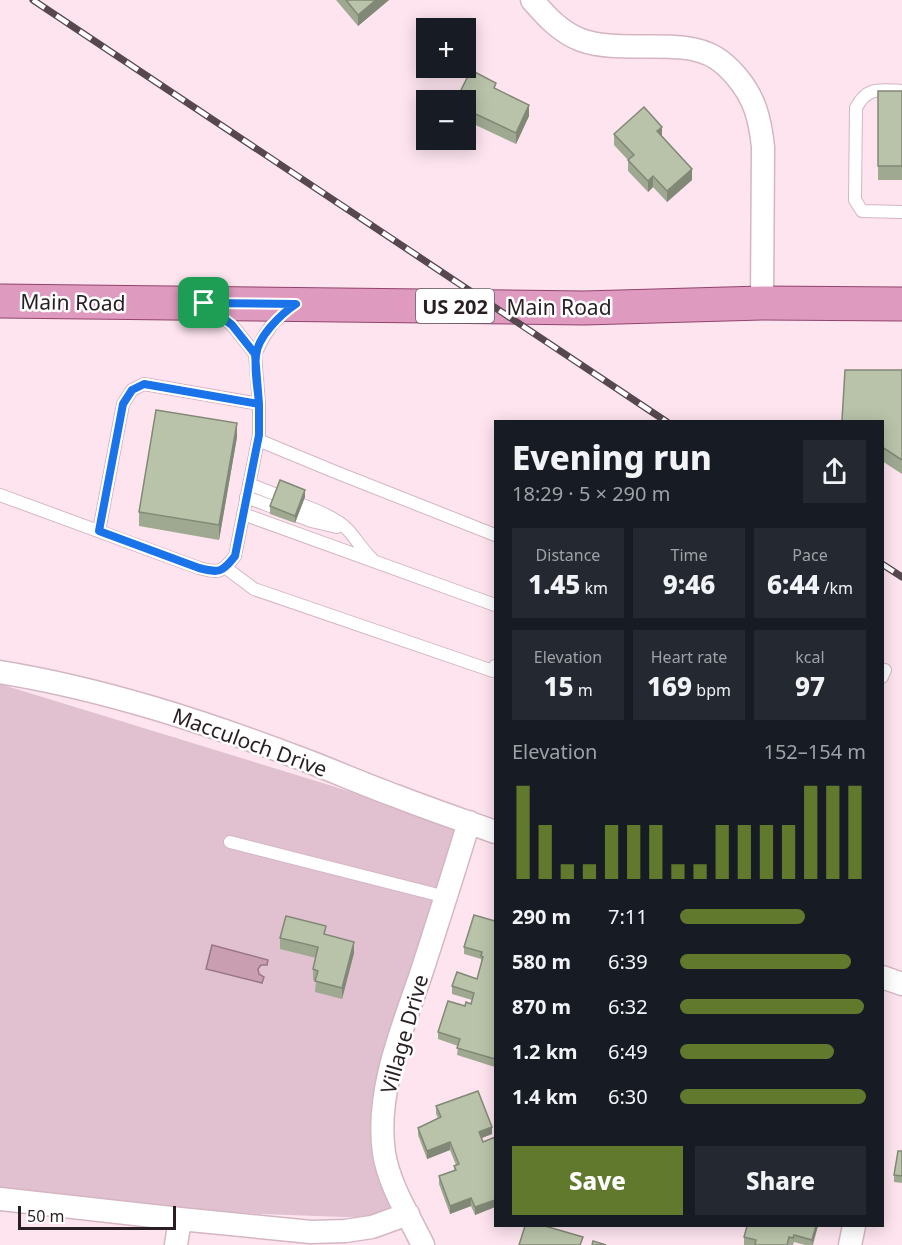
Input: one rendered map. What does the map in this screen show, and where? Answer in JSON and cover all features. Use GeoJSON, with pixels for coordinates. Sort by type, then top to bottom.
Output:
{"type":"FeatureCollection","features":[{"type":"Feature","properties":{"kind":"main road","name":"Main Road"},"geometry":{"type":"LineString","coordinates":[[0,301],[584,308],[762,303],[902,304]]}},
{"type":"Feature","properties":{"kind":"street"},"geometry":{"type":"LineString","coordinates":[[532,0],[552,22],[580,40],[619,47],[682,48],[700,51],[721,61],[739,79],[756,109],[763,147],[762,303]]}},
{"type":"Feature","properties":{"kind":"street","name":"Macculoch Drive"},"geometry":{"type":"LineString","coordinates":[[0,672],[142,704],[212,727],[494,832]]}},
{"type":"Feature","properties":{"kind":"street","name":"Village Drive"},"geometry":{"type":"LineString","coordinates":[[423,1245],[392,1182],[384,1154],[383,1110],[394,1056],[469,822]]}},
{"type":"Feature","properties":{"kind":"street"},"geometry":{"type":"LineString","coordinates":[[884,978],[902,984]]}},
{"type":"Feature","properties":{"kind":"street"},"geometry":{"type":"LineString","coordinates":[[0,1199],[311,1232],[372,1227],[408,1214]]}},
{"type":"Feature","properties":{"kind":"street"},"geometry":{"type":"LineString","coordinates":[[176,1245],[180,1219]]}},
{"type":"Feature","properties":{"kind":"street"},"geometry":{"type":"LineString","coordinates":[[850,1245],[854,1227]]}},
{"type":"Feature","properties":{"kind":"lane"},"geometry":{"type":"LineString","coordinates":[[902,91],[875,90],[867,93],[856,108],[855,200],[862,211],[902,212]]}},
{"type":"Feature","properties":{"kind":"lane"},"geometry":{"type":"LineString","coordinates":[[204,303],[232,325],[255,354]]}},
{"type":"Feature","properties":{"kind":"lane"},"geometry":{"type":"LineString","coordinates":[[0,495],[199,568],[213,572],[226,568],[235,556],[258,440],[259,404],[255,354],[273,323],[296,304]]}},
{"type":"Feature","properties":{"kind":"lane"},"geometry":{"type":"LineString","coordinates":[[99,531],[123,404],[132,390],[144,384],[259,404]]}},
{"type":"Feature","properties":{"kind":"lane"},"geometry":{"type":"LineString","coordinates":[[258,440],[494,535]]}},
{"type":"Feature","properties":{"kind":"lane"},"geometry":{"type":"LineString","coordinates":[[246,497],[275,501],[249,484]]}},
{"type":"Feature","properties":{"kind":"lane"},"geometry":{"type":"LineString","coordinates":[[300,510],[311,521],[347,529],[363,550],[376,562]]}},
{"type":"Feature","properties":{"kind":"lane"},"geometry":{"type":"LineString","coordinates":[[243,514],[494,604]]}},
{"type":"Feature","properties":{"kind":"lane"},"geometry":{"type":"LineString","coordinates":[[226,568],[254,589],[494,670]]}},
{"type":"Feature","properties":{"kind":"lane"},"geometry":{"type":"LineString","coordinates":[[230,842],[446,897]]}},
{"type":"Feature","properties":{"kind":"shaded area"},"geometry":{"type":"Polygon","coordinates":[[[0,684],[469,828],[388,1126],[400,1219],[0,1203],[0,684]]]}},
{"type":"Feature","properties":{"kind":"shaded area"},"geometry":{"type":"Polygon","coordinates":[[[212,945],[268,960],[267,965],[261,965],[258,969],[259,974],[264,977],[262,983],[206,969],[212,945]]]}},
{"type":"Feature","properties":{"kind":"building"},"geometry":{"type":"Polygon","coordinates":[[[346,0],[376,0],[358,15],[346,0]]]}},
{"type":"Feature","properties":{"kind":"building"},"geometry":{"type":"Polygon","coordinates":[[[476,73],[496,83],[494,88],[529,105],[516,133],[476,114],[476,90],[461,90],[467,78],[476,78],[476,73]]]}},
{"type":"Feature","properties":{"kind":"building"},"geometry":{"type":"Polygon","coordinates":[[[878,91],[902,91],[902,166],[878,166],[878,91]]]}},
{"type":"Feature","properties":{"kind":"building"},"geometry":{"type":"Polygon","coordinates":[[[644,107],[662,127],[657,131],[692,169],[667,191],[653,176],[648,181],[628,160],[634,155],[614,134],[644,107]]]}},
{"type":"Feature","properties":{"kind":"building"},"geometry":{"type":"Polygon","coordinates":[[[845,370],[902,370],[902,460],[884,448],[884,420],[842,420],[845,370]]]}},
{"type":"Feature","properties":{"kind":"building"},"geometry":{"type":"Polygon","coordinates":[[[156,410],[237,423],[219,525],[139,512],[156,410]]]}},
{"type":"Feature","properties":{"kind":"building"},"geometry":{"type":"Polygon","coordinates":[[[280,480],[305,490],[295,516],[270,506],[280,480]]]}},
{"type":"Feature","properties":{"kind":"building"},"geometry":{"type":"Polygon","coordinates":[[[474,915],[494,921],[494,1059],[457,1048],[460,1039],[438,1032],[448,1001],[465,1006],[466,1002],[471,1004],[474,993],[452,986],[457,972],[477,979],[483,957],[482,952],[464,947],[474,915]]]}},
{"type":"Feature","properties":{"kind":"building"},"geometry":{"type":"Polygon","coordinates":[[[286,916],[326,926],[324,934],[354,942],[342,988],[315,981],[318,971],[313,969],[318,947],[280,938],[286,916]]]}},
{"type":"Feature","properties":{"kind":"building"},"geometry":{"type":"Polygon","coordinates":[[[478,1091],[492,1127],[479,1132],[483,1142],[494,1137],[494,1200],[475,1207],[471,1198],[450,1206],[439,1176],[456,1170],[454,1166],[459,1164],[450,1142],[427,1151],[418,1128],[441,1117],[436,1106],[478,1091]]]}},
{"type":"Feature","properties":{"kind":"building"},"geometry":{"type":"Polygon","coordinates":[[[898,1151],[902,1151],[902,1176],[894,1175],[898,1151]]]}},
{"type":"Feature","properties":{"kind":"building"},"geometry":{"type":"Polygon","coordinates":[[[525,1227],[548,1227],[583,1237],[580,1245],[519,1245],[525,1227]]]}},
{"type":"Feature","properties":{"kind":"building"},"geometry":{"type":"Polygon","coordinates":[[[747,1227],[816,1227],[812,1240],[794,1235],[793,1238],[789,1237],[787,1245],[755,1245],[756,1240],[744,1237],[747,1227]]]}},
{"type":"Feature","properties":{"kind":"building"},"geometry":{"type":"Polygon","coordinates":[[[593,1241],[606,1245],[592,1245],[593,1241]]]}},
{"type":"Feature","properties":{"kind":"railway"},"geometry":{"type":"LineString","coordinates":[[33,0],[664,420]]}},
{"type":"Feature","properties":{"kind":"railway"},"geometry":{"type":"LineString","coordinates":[[884,565],[902,577]]}},
{"type":"Feature","properties":{"kind":"route"},"geometry":{"type":"LineString","coordinates":[[204,303],[232,325],[255,354],[259,404],[259,435],[235,556],[226,568],[213,572],[99,531],[123,404],[132,390],[144,384],[259,404],[255,354],[273,323],[296,304],[204,303]]}}]}
